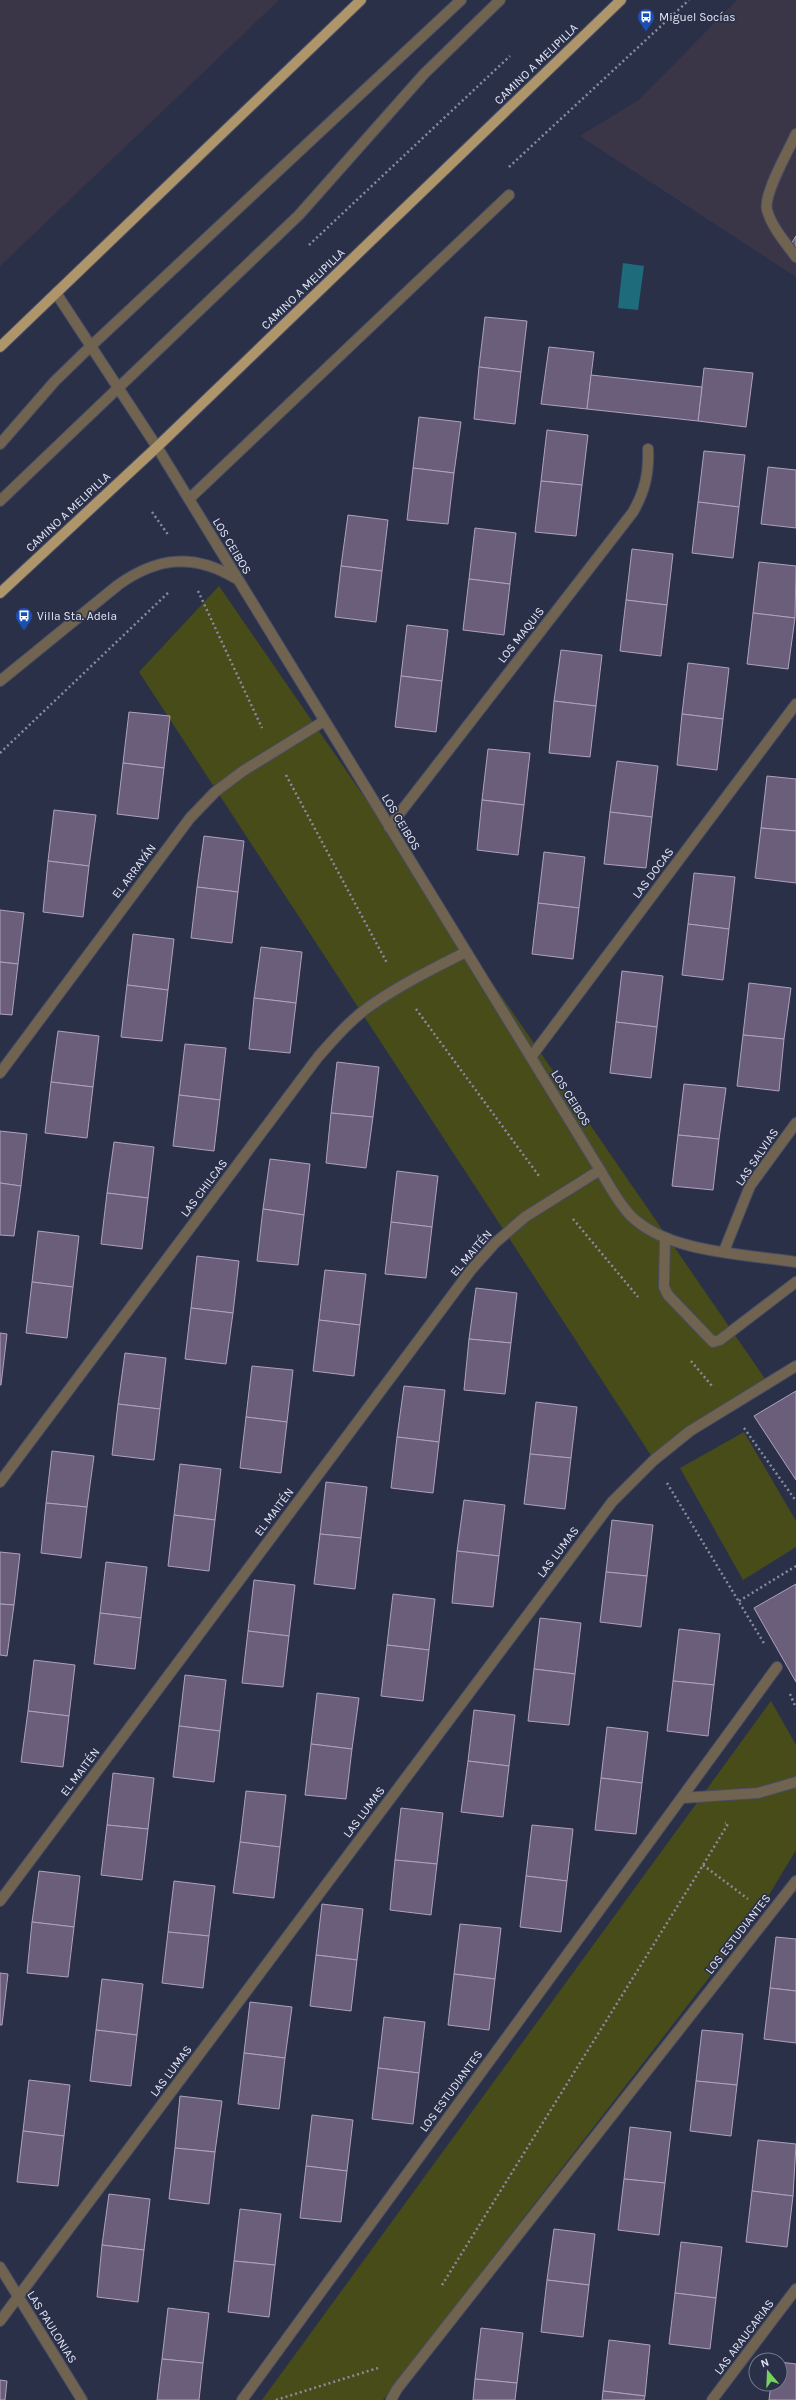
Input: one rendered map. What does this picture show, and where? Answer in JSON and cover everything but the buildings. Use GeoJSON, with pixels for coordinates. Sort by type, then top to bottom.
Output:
{"type":"FeatureCollection","features":[{"type":"Feature","properties":{"kind":"main road"},"geometry":{"type":"LineString","coordinates":[[0,347],[360,0]]}},
{"type":"Feature","properties":{"kind":"main road","name":"CAMINO A MELIPILLA"},"geometry":{"type":"LineString","coordinates":[[0,594],[157,447],[621,0]]}},
{"type":"Feature","properties":{"kind":"street"},"geometry":{"type":"LineString","coordinates":[[0,444],[50,387],[91,346],[461,0]]}},
{"type":"Feature","properties":{"kind":"street"},"geometry":{"type":"LineString","coordinates":[[0,501],[299,214],[424,74],[500,0]]}},
{"type":"Feature","properties":{"kind":"street"},"geometry":{"type":"LineString","coordinates":[[796,134],[769,193],[766,209],[774,228],[796,257]]}},
{"type":"Feature","properties":{"kind":"street"},"geometry":{"type":"LineString","coordinates":[[189,499],[509,195]]}},
{"type":"Feature","properties":{"kind":"street","name":"LOS CEIBOS"},"geometry":{"type":"LineString","coordinates":[[56,293],[157,447],[237,580],[629,1215],[646,1230],[665,1239],[724,1251],[796,1262]]}},
{"type":"Feature","properties":{"kind":"street","name":"LOS MAQUIS"},"geometry":{"type":"LineString","coordinates":[[389,827],[633,512],[646,485],[648,449]]}},
{"type":"Feature","properties":{"kind":"street"},"geometry":{"type":"LineString","coordinates":[[0,681],[118,585],[133,574],[150,566],[168,562],[187,561],[205,564],[222,570],[237,580]]}},
{"type":"Feature","properties":{"kind":"street","name":"LAS DOCAS"},"geometry":{"type":"LineString","coordinates":[[531,1057],[796,704]]}},
{"type":"Feature","properties":{"kind":"street","name":"EL ARRAYÁN"},"geometry":{"type":"LineString","coordinates":[[0,1074],[190,818],[215,792],[242,771],[324,721]]}},
{"type":"Feature","properties":{"kind":"street","name":"LAS CHILCAS"},"geometry":{"type":"LineString","coordinates":[[0,1482],[318,1057],[344,1028],[370,1006],[433,969],[466,952]]}},
{"type":"Feature","properties":{"kind":"street","name":"LAS SALVIAS"},"geometry":{"type":"LineString","coordinates":[[724,1251],[750,1186],[796,1123]]}},
{"type":"Feature","properties":{"kind":"street","name":"EL MAITÉN"},"geometry":{"type":"LineString","coordinates":[[0,1901],[471,1270],[495,1243],[525,1217],[600,1170]]}},
{"type":"Feature","properties":{"kind":"street"},"geometry":{"type":"LineString","coordinates":[[665,1239],[664,1287],[668,1295],[713,1342],[720,1340],[796,1282]]}},
{"type":"Feature","properties":{"kind":"street","name":"LAS LUMAS"},"geometry":{"type":"LineString","coordinates":[[0,2321],[612,1502],[654,1460],[690,1431],[728,1406],[796,1366]]}},
{"type":"Feature","properties":{"kind":"street","name":"LOS ESTUDIANTES"},"geometry":{"type":"LineString","coordinates":[[242,2400],[777,1667]]}},
{"type":"Feature","properties":{"kind":"street"},"geometry":{"type":"LineString","coordinates":[[682,1798],[758,1793],[796,1782]]}},
{"type":"Feature","properties":{"kind":"street","name":"LOS ESTUDIANTES"},"geometry":{"type":"LineString","coordinates":[[391,2400],[402,2382],[796,1881]]}},
{"type":"Feature","properties":{"kind":"street","name":"LAS PAULONIAS"},"geometry":{"type":"LineString","coordinates":[[0,2267],[82,2400]]}},
{"type":"Feature","properties":{"kind":"street","name":"LAS ARAUCARIAS"},"geometry":{"type":"LineString","coordinates":[[712,2400],[796,2289]]}},
{"type":"Feature","properties":{"kind":"path"},"geometry":{"type":"LineString","coordinates":[[308,247],[510,56]]}},
{"type":"Feature","properties":{"kind":"path"},"geometry":{"type":"LineString","coordinates":[[728,1406],[796,1501]]}},
{"type":"Feature","properties":{"kind":"path"},"geometry":{"type":"LineString","coordinates":[[654,1460],[777,1667],[796,1708]]}},
{"type":"Feature","properties":{"kind":"path"},"geometry":{"type":"LineString","coordinates":[[739,1601],[796,1566]]}},
{"type":"Feature","properties":{"kind":"path"},"geometry":{"type":"LineString","coordinates":[[439,2290],[728,1824],[720,1822]]}},
{"type":"Feature","properties":{"kind":"path"},"geometry":{"type":"LineString","coordinates":[[703,1865],[770,1915]]}},
{"type":"Feature","properties":{"kind":"path"},"geometry":{"type":"LineString","coordinates":[[276,2400],[386,2366]]}},
{"type":"Feature","properties":{"kind":"shaded area"},"geometry":{"type":"Polygon","coordinates":[[[0,0],[279,0],[0,266],[0,0]]]}},
{"type":"Feature","properties":{"kind":"shaded area"},"geometry":{"type":"Polygon","coordinates":[[[737,0],[796,0],[796,277],[580,136],[639,100],[737,0]]]}},
{"type":"Feature","properties":{"kind":"shaded area"},"geometry":{"type":"Polygon","coordinates":[[[623,263],[644,266],[638,310],[618,308],[623,263]]]}},
{"type":"Feature","properties":{"kind":"shaded area"},"geometry":{"type":"Polygon","coordinates":[[[219,586],[770,1386],[728,1406],[654,1460],[139,672],[219,586]]]}},
{"type":"Feature","properties":{"kind":"shaded area"},"geometry":{"type":"Polygon","coordinates":[[[744,1432],[796,1521],[796,1547],[743,1580],[680,1468],[744,1432]]]}},
{"type":"Feature","properties":{"kind":"shaded area"},"geometry":{"type":"Polygon","coordinates":[[[771,1701],[796,1745],[796,1850],[755,1918],[383,2400],[262,2400],[771,1701]]]}},
{"type":"Feature","properties":{"kind":"place","name":"Miguel Socías"},"geometry":{"type":"Point","coordinates":[646,32]}},
{"type":"Feature","properties":{"kind":"place","name":"Villa Sta. Adela"},"geometry":{"type":"Point","coordinates":[24,631]}}]}
